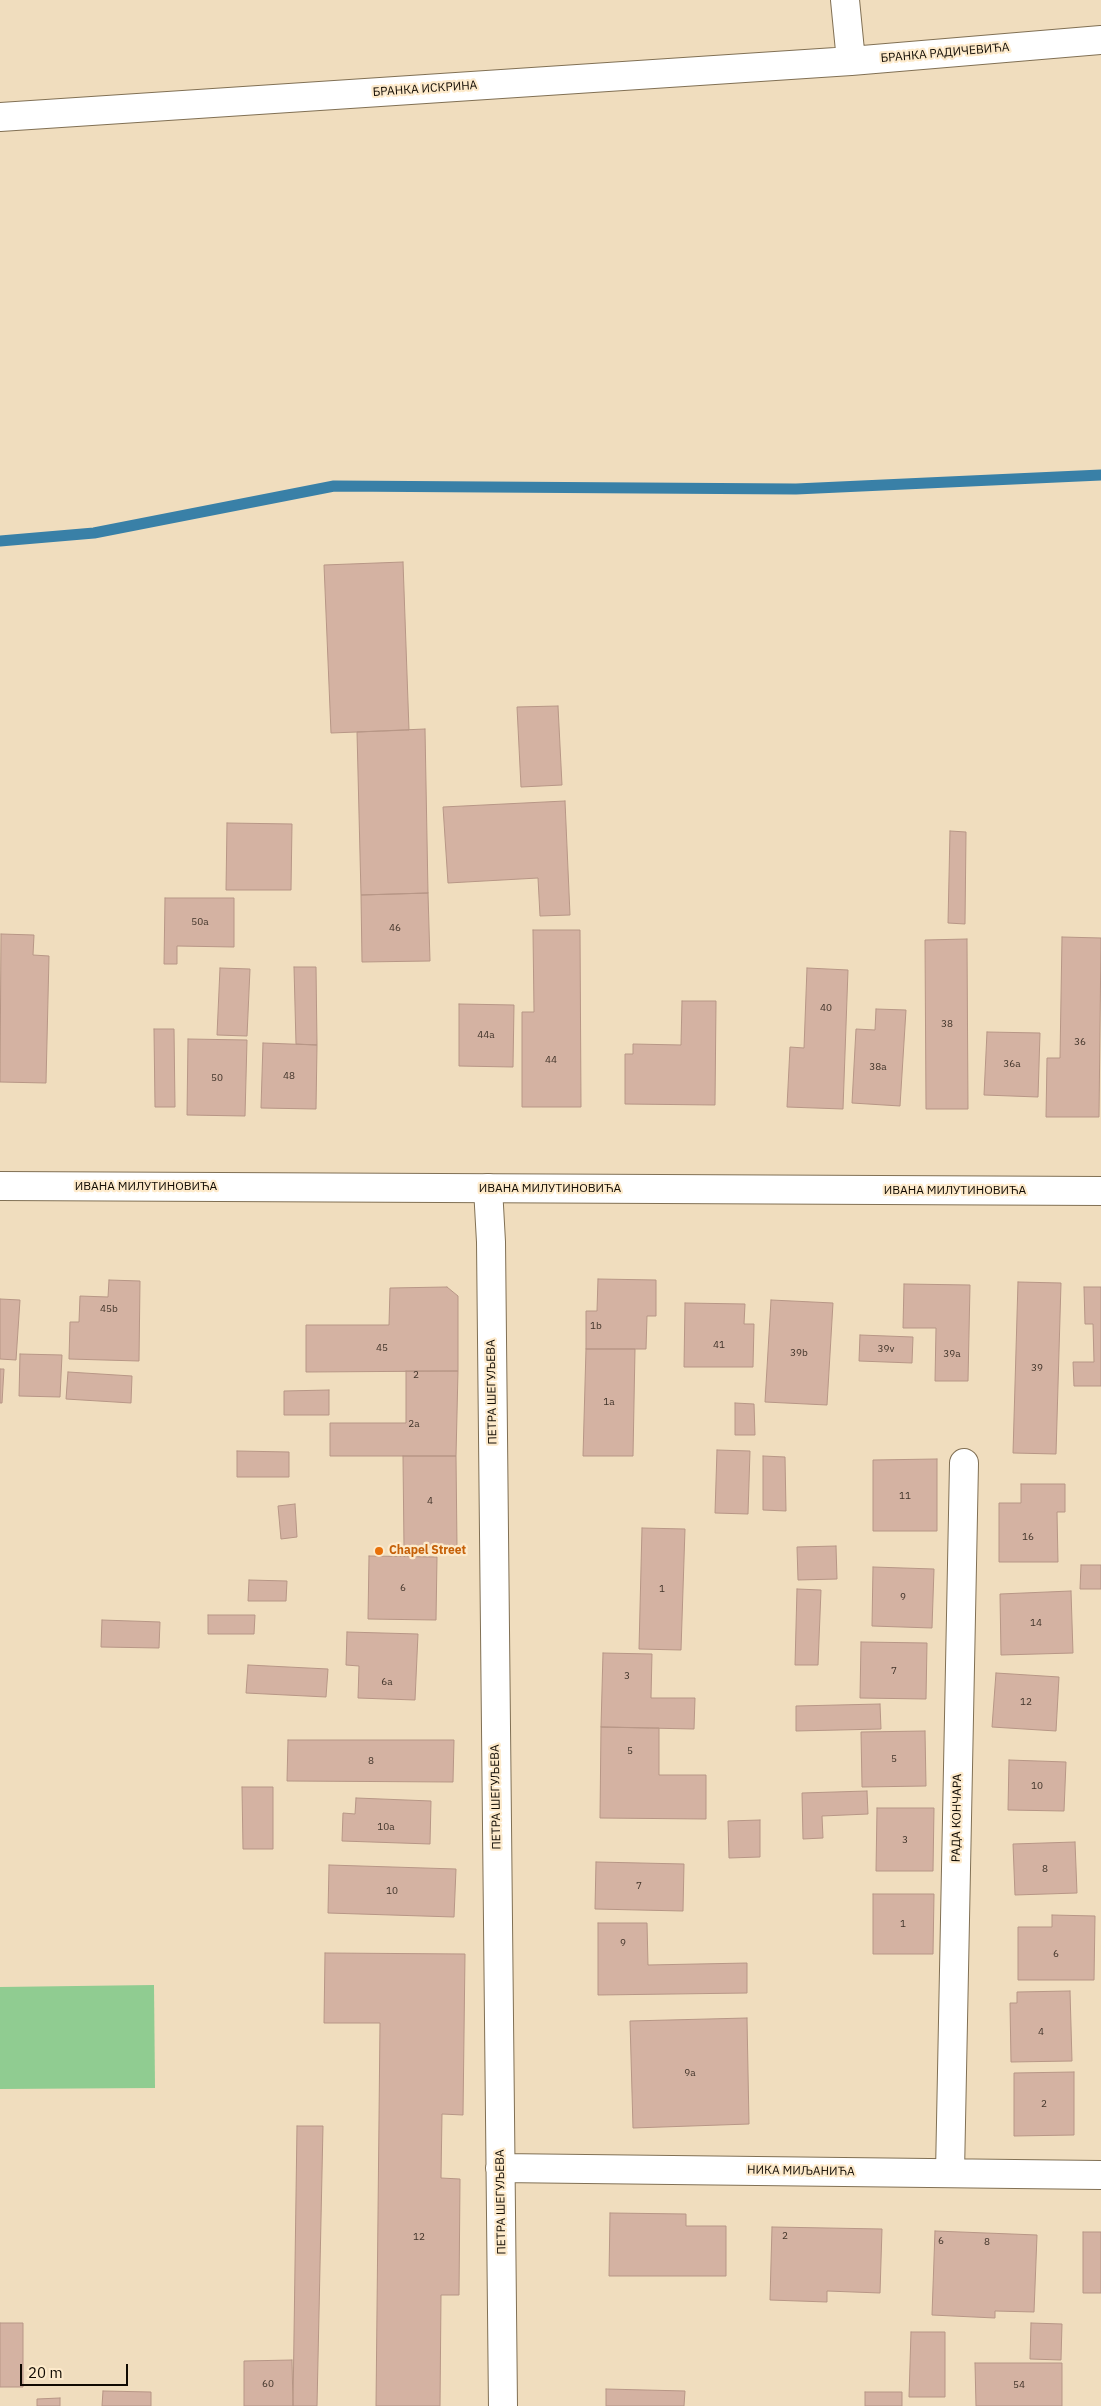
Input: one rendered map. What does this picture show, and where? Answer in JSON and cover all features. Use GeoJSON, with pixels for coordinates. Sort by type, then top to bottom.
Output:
{"type":"FeatureCollection","features":[{"type":"Feature","properties":{"kind":"street"},"geometry":{"type":"LineString","coordinates":[[845,0],[851,61]]}},
{"type":"Feature","properties":{"kind":"street","name":"БРАНКА РАДИЧЕВИЋА"},"geometry":{"type":"LineString","coordinates":[[851,61],[1101,40]]}},
{"type":"Feature","properties":{"kind":"street","name":"БРАНКА ИСКРИНА"},"geometry":{"type":"LineString","coordinates":[[0,117],[851,61]]}},
{"type":"Feature","properties":{"kind":"street","name":"ИВАНА МИЛУТИНОВИЋА"},"geometry":{"type":"LineString","coordinates":[[0,1186],[1101,1191]]}},
{"type":"Feature","properties":{"kind":"street","name":"ПЕТРА ШЕГУЉЕВА"},"geometry":{"type":"LineString","coordinates":[[488,1188],[491,1242],[503,2406]]}},
{"type":"Feature","properties":{"kind":"street","name":"РАДА КОНЧАРА"},"geometry":{"type":"LineString","coordinates":[[950,2173],[964,1463]]}},
{"type":"Feature","properties":{"kind":"street","name":"НИКА МИЉАНИЋА"},"geometry":{"type":"LineString","coordinates":[[500,2168],[1101,2175]]}},
{"type":"Feature","properties":{"kind":"green space"},"geometry":{"type":"Polygon","coordinates":[[[154,1985],[155,2088],[0,2089],[0,1987],[154,1985]]]}},
{"type":"Feature","properties":{"kind":"building"},"geometry":{"type":"Polygon","coordinates":[[[403,562],[409,730],[331,733],[324,565],[403,562]]]}},
{"type":"Feature","properties":{"kind":"building"},"geometry":{"type":"Polygon","coordinates":[[[558,706],[562,785],[521,787],[517,707],[558,706]]]}},
{"type":"Feature","properties":{"kind":"building"},"geometry":{"type":"Polygon","coordinates":[[[425,729],[428,893],[361,895],[357,732],[425,729]]]}},
{"type":"Feature","properties":{"kind":"building"},"geometry":{"type":"Polygon","coordinates":[[[565,801],[570,915],[540,916],[538,878],[448,883],[443,807],[565,801]]]}},
{"type":"Feature","properties":{"kind":"building"},"geometry":{"type":"Polygon","coordinates":[[[227,823],[292,824],[291,890],[226,890],[227,823]]]}},
{"type":"Feature","properties":{"kind":"building"},"geometry":{"type":"Polygon","coordinates":[[[950,831],[966,832],[965,924],[948,923],[950,831]]]}},
{"type":"Feature","properties":{"kind":"building"},"geometry":{"type":"Polygon","coordinates":[[[428,893],[430,961],[362,962],[361,895],[428,893]]]}},
{"type":"Feature","properties":{"kind":"building"},"geometry":{"type":"Polygon","coordinates":[[[165,898],[234,898],[234,947],[177,946],[177,964],[164,964],[165,898]]]}},
{"type":"Feature","properties":{"kind":"building"},"geometry":{"type":"Polygon","coordinates":[[[533,930],[580,930],[581,1107],[522,1107],[522,1012],[534,1012],[533,930]]]}},
{"type":"Feature","properties":{"kind":"building"},"geometry":{"type":"Polygon","coordinates":[[[1,934],[34,935],[33,955],[49,956],[46,1083],[0,1082],[1,934]]]}},
{"type":"Feature","properties":{"kind":"building"},"geometry":{"type":"Polygon","coordinates":[[[1062,937],[1101,938],[1099,1117],[1046,1117],[1047,1058],[1060,1058],[1062,937]]]}},
{"type":"Feature","properties":{"kind":"building"},"geometry":{"type":"Polygon","coordinates":[[[967,939],[968,1109],[926,1109],[925,940],[967,939]]]}},
{"type":"Feature","properties":{"kind":"building"},"geometry":{"type":"Polygon","coordinates":[[[294,967],[316,967],[317,1045],[296,1044],[294,967]]]}},
{"type":"Feature","properties":{"kind":"building"},"geometry":{"type":"Polygon","coordinates":[[[220,968],[250,969],[247,1036],[217,1035],[220,968]]]}},
{"type":"Feature","properties":{"kind":"building"},"geometry":{"type":"Polygon","coordinates":[[[807,968],[848,970],[843,1109],[787,1107],[790,1047],[804,1048],[807,968]]]}},
{"type":"Feature","properties":{"kind":"building"},"geometry":{"type":"Polygon","coordinates":[[[682,1001],[716,1001],[715,1105],[625,1104],[625,1054],[633,1054],[633,1044],[681,1045],[682,1001]]]}},
{"type":"Feature","properties":{"kind":"building"},"geometry":{"type":"Polygon","coordinates":[[[459,1004],[514,1005],[513,1067],[459,1066],[459,1004]]]}},
{"type":"Feature","properties":{"kind":"building"},"geometry":{"type":"Polygon","coordinates":[[[876,1009],[906,1010],[900,1106],[852,1103],[856,1029],[875,1030],[876,1009]]]}},
{"type":"Feature","properties":{"kind":"building"},"geometry":{"type":"Polygon","coordinates":[[[154,1029],[174,1029],[175,1107],[155,1107],[154,1029]]]}},
{"type":"Feature","properties":{"kind":"building"},"geometry":{"type":"Polygon","coordinates":[[[987,1032],[1040,1033],[1038,1097],[984,1095],[987,1032]]]}},
{"type":"Feature","properties":{"kind":"building"},"geometry":{"type":"Polygon","coordinates":[[[188,1039],[247,1040],[245,1116],[187,1115],[188,1039]]]}},
{"type":"Feature","properties":{"kind":"building"},"geometry":{"type":"Polygon","coordinates":[[[263,1043],[317,1045],[316,1109],[261,1108],[263,1043]]]}},
{"type":"Feature","properties":{"kind":"building"},"geometry":{"type":"Polygon","coordinates":[[[598,1279],[656,1280],[656,1316],[647,1316],[646,1349],[586,1349],[586,1311],[597,1311],[598,1279]]]}},
{"type":"Feature","properties":{"kind":"building"},"geometry":{"type":"Polygon","coordinates":[[[109,1280],[140,1281],[139,1361],[69,1359],[70,1322],[79,1322],[80,1296],[108,1297],[109,1280]]]}},
{"type":"Feature","properties":{"kind":"building"},"geometry":{"type":"Polygon","coordinates":[[[1018,1282],[1061,1283],[1056,1454],[1013,1453],[1018,1282]]]}},
{"type":"Feature","properties":{"kind":"building"},"geometry":{"type":"Polygon","coordinates":[[[904,1284],[970,1285],[968,1381],[935,1381],[936,1328],[903,1328],[904,1284]]]}},
{"type":"Feature","properties":{"kind":"building"},"geometry":{"type":"Polygon","coordinates":[[[447,1287],[458,1296],[458,1371],[306,1372],[306,1325],[389,1325],[390,1288],[447,1287]]]}},
{"type":"Feature","properties":{"kind":"building"},"geometry":{"type":"Polygon","coordinates":[[[1084,1287],[1101,1287],[1101,1386],[1074,1386],[1073,1362],[1094,1362],[1093,1324],[1085,1324],[1084,1287]]]}},
{"type":"Feature","properties":{"kind":"building"},"geometry":{"type":"Polygon","coordinates":[[[0,1299],[20,1300],[16,1360],[0,1359],[0,1299]]]}},
{"type":"Feature","properties":{"kind":"building"},"geometry":{"type":"Polygon","coordinates":[[[771,1300],[833,1303],[827,1405],[765,1402],[771,1300]]]}},
{"type":"Feature","properties":{"kind":"building"},"geometry":{"type":"Polygon","coordinates":[[[685,1303],[745,1304],[744,1324],[754,1324],[753,1367],[684,1367],[685,1303]]]}},
{"type":"Feature","properties":{"kind":"building"},"geometry":{"type":"Polygon","coordinates":[[[860,1335],[913,1337],[912,1363],[859,1361],[860,1335]]]}},
{"type":"Feature","properties":{"kind":"building"},"geometry":{"type":"Polygon","coordinates":[[[586,1349],[635,1349],[633,1456],[583,1456],[586,1349]]]}},
{"type":"Feature","properties":{"kind":"building"},"geometry":{"type":"Polygon","coordinates":[[[20,1354],[62,1355],[60,1397],[19,1396],[20,1354]]]}},
{"type":"Feature","properties":{"kind":"building"},"geometry":{"type":"Polygon","coordinates":[[[0,1369],[4,1369],[2,1403],[0,1403],[0,1369]]]}},
{"type":"Feature","properties":{"kind":"building"},"geometry":{"type":"Polygon","coordinates":[[[406,1371],[458,1371],[456,1456],[330,1456],[330,1423],[406,1423],[406,1371]]]}},
{"type":"Feature","properties":{"kind":"building"},"geometry":{"type":"Polygon","coordinates":[[[68,1372],[132,1376],[131,1403],[66,1399],[68,1372]]]}},
{"type":"Feature","properties":{"kind":"building"},"geometry":{"type":"Polygon","coordinates":[[[329,1390],[329,1415],[284,1415],[284,1391],[329,1390]]]}},
{"type":"Feature","properties":{"kind":"building"},"geometry":{"type":"Polygon","coordinates":[[[735,1403],[754,1404],[755,1435],[735,1435],[735,1403]]]}},
{"type":"Feature","properties":{"kind":"building"},"geometry":{"type":"Polygon","coordinates":[[[717,1450],[750,1451],[748,1514],[715,1513],[717,1450]]]}},
{"type":"Feature","properties":{"kind":"building"},"geometry":{"type":"Polygon","coordinates":[[[237,1451],[289,1452],[289,1477],[237,1477],[237,1451]]]}},
{"type":"Feature","properties":{"kind":"building"},"geometry":{"type":"Polygon","coordinates":[[[403,1456],[456,1456],[457,1547],[404,1548],[403,1456]]]}},
{"type":"Feature","properties":{"kind":"building"},"geometry":{"type":"Polygon","coordinates":[[[763,1456],[785,1457],[786,1511],[763,1510],[763,1456]]]}},
{"type":"Feature","properties":{"kind":"building"},"geometry":{"type":"Polygon","coordinates":[[[937,1459],[937,1531],[873,1531],[873,1460],[937,1459]]]}},
{"type":"Feature","properties":{"kind":"building"},"geometry":{"type":"Polygon","coordinates":[[[1021,1484],[1065,1484],[1065,1512],[1057,1512],[1058,1562],[999,1562],[999,1503],[1021,1503],[1021,1484]]]}},
{"type":"Feature","properties":{"kind":"building"},"geometry":{"type":"Polygon","coordinates":[[[295,1504],[297,1537],[281,1539],[278,1506],[295,1504]]]}},
{"type":"Feature","properties":{"kind":"building"},"geometry":{"type":"Polygon","coordinates":[[[642,1528],[685,1529],[681,1650],[639,1649],[642,1528]]]}},
{"type":"Feature","properties":{"kind":"building"},"geometry":{"type":"Polygon","coordinates":[[[836,1546],[837,1579],[798,1580],[797,1547],[836,1546]]]}},
{"type":"Feature","properties":{"kind":"building"},"geometry":{"type":"Polygon","coordinates":[[[369,1556],[437,1557],[436,1620],[368,1619],[369,1556]]]}},
{"type":"Feature","properties":{"kind":"building"},"geometry":{"type":"Polygon","coordinates":[[[1081,1565],[1101,1565],[1101,1589],[1080,1589],[1081,1565]]]}},
{"type":"Feature","properties":{"kind":"building"},"geometry":{"type":"Polygon","coordinates":[[[873,1567],[934,1569],[932,1628],[872,1626],[873,1567]]]}},
{"type":"Feature","properties":{"kind":"building"},"geometry":{"type":"Polygon","coordinates":[[[249,1580],[287,1581],[286,1601],[248,1601],[249,1580]]]}},
{"type":"Feature","properties":{"kind":"building"},"geometry":{"type":"Polygon","coordinates":[[[797,1589],[821,1590],[818,1665],[795,1665],[797,1589]]]}},
{"type":"Feature","properties":{"kind":"building"},"geometry":{"type":"Polygon","coordinates":[[[1071,1591],[1073,1653],[1001,1655],[1000,1594],[1071,1591]]]}},
{"type":"Feature","properties":{"kind":"building"},"geometry":{"type":"Polygon","coordinates":[[[208,1615],[255,1615],[254,1634],[208,1634],[208,1615]]]}},
{"type":"Feature","properties":{"kind":"building"},"geometry":{"type":"Polygon","coordinates":[[[102,1620],[160,1622],[159,1648],[101,1647],[102,1620]]]}},
{"type":"Feature","properties":{"kind":"building"},"geometry":{"type":"Polygon","coordinates":[[[347,1632],[418,1634],[415,1700],[358,1698],[359,1666],[346,1665],[347,1632]]]}},
{"type":"Feature","properties":{"kind":"building"},"geometry":{"type":"Polygon","coordinates":[[[861,1642],[927,1643],[926,1699],[860,1698],[861,1642]]]}},
{"type":"Feature","properties":{"kind":"building"},"geometry":{"type":"Polygon","coordinates":[[[603,1653],[652,1654],[651,1698],[695,1698],[694,1729],[601,1727],[603,1653]]]}},
{"type":"Feature","properties":{"kind":"building"},"geometry":{"type":"Polygon","coordinates":[[[248,1665],[328,1669],[326,1697],[246,1693],[248,1665]]]}},
{"type":"Feature","properties":{"kind":"building"},"geometry":{"type":"Polygon","coordinates":[[[996,1673],[1059,1677],[1056,1731],[992,1727],[996,1673]]]}},
{"type":"Feature","properties":{"kind":"building"},"geometry":{"type":"Polygon","coordinates":[[[880,1704],[881,1729],[796,1731],[796,1706],[880,1704]]]}},
{"type":"Feature","properties":{"kind":"building"},"geometry":{"type":"Polygon","coordinates":[[[601,1727],[659,1728],[659,1775],[706,1775],[706,1819],[600,1818],[601,1727]]]}},
{"type":"Feature","properties":{"kind":"building"},"geometry":{"type":"Polygon","coordinates":[[[925,1731],[926,1786],[862,1787],[861,1732],[925,1731]]]}},
{"type":"Feature","properties":{"kind":"building"},"geometry":{"type":"Polygon","coordinates":[[[288,1740],[454,1740],[453,1782],[287,1781],[288,1740]]]}},
{"type":"Feature","properties":{"kind":"building"},"geometry":{"type":"Polygon","coordinates":[[[1009,1760],[1066,1762],[1064,1811],[1008,1810],[1009,1760]]]}},
{"type":"Feature","properties":{"kind":"building"},"geometry":{"type":"Polygon","coordinates":[[[242,1787],[273,1787],[273,1849],[243,1849],[242,1787]]]}},
{"type":"Feature","properties":{"kind":"building"},"geometry":{"type":"Polygon","coordinates":[[[867,1791],[868,1814],[822,1816],[823,1838],[803,1839],[802,1793],[867,1791]]]}},
{"type":"Feature","properties":{"kind":"building"},"geometry":{"type":"Polygon","coordinates":[[[356,1798],[431,1801],[430,1844],[342,1841],[343,1813],[355,1814],[356,1798]]]}},
{"type":"Feature","properties":{"kind":"building"},"geometry":{"type":"Polygon","coordinates":[[[877,1808],[934,1808],[933,1871],[876,1871],[877,1808]]]}},
{"type":"Feature","properties":{"kind":"building"},"geometry":{"type":"Polygon","coordinates":[[[760,1820],[760,1857],[729,1858],[728,1821],[760,1820]]]}},
{"type":"Feature","properties":{"kind":"building"},"geometry":{"type":"Polygon","coordinates":[[[1075,1842],[1077,1893],[1015,1895],[1013,1844],[1075,1842]]]}},
{"type":"Feature","properties":{"kind":"building"},"geometry":{"type":"Polygon","coordinates":[[[596,1862],[684,1864],[683,1911],[595,1909],[596,1862]]]}},
{"type":"Feature","properties":{"kind":"building"},"geometry":{"type":"Polygon","coordinates":[[[329,1865],[456,1869],[454,1917],[328,1913],[329,1865]]]}},
{"type":"Feature","properties":{"kind":"building"},"geometry":{"type":"Polygon","coordinates":[[[873,1894],[934,1894],[933,1954],[873,1954],[873,1894]]]}},
{"type":"Feature","properties":{"kind":"building"},"geometry":{"type":"Polygon","coordinates":[[[1052,1915],[1095,1916],[1094,1980],[1018,1980],[1018,1927],[1052,1927],[1052,1915]]]}},
{"type":"Feature","properties":{"kind":"building"},"geometry":{"type":"Polygon","coordinates":[[[598,1923],[647,1923],[648,1965],[747,1963],[747,1993],[598,1995],[598,1923]]]}},
{"type":"Feature","properties":{"kind":"building"},"geometry":{"type":"Polygon","coordinates":[[[325,1953],[465,1954],[463,2115],[442,2114],[441,2178],[460,2179],[459,2295],[441,2295],[440,2406],[376,2406],[380,2023],[324,2023],[325,1953]]]}},
{"type":"Feature","properties":{"kind":"building"},"geometry":{"type":"Polygon","coordinates":[[[1070,1991],[1072,2061],[1011,2062],[1010,2003],[1017,2003],[1017,1992],[1070,1991]]]}},
{"type":"Feature","properties":{"kind":"building"},"geometry":{"type":"Polygon","coordinates":[[[747,2018],[749,2124],[633,2128],[630,2021],[747,2018]]]}},
{"type":"Feature","properties":{"kind":"building"},"geometry":{"type":"Polygon","coordinates":[[[1074,2072],[1074,2135],[1014,2136],[1014,2073],[1074,2072]]]}},
{"type":"Feature","properties":{"kind":"building"},"geometry":{"type":"Polygon","coordinates":[[[297,2126],[323,2126],[317,2406],[293,2406],[297,2126]]]}},
{"type":"Feature","properties":{"kind":"building"},"geometry":{"type":"Polygon","coordinates":[[[610,2213],[686,2214],[686,2226],[726,2226],[726,2276],[609,2276],[610,2213]]]}},
{"type":"Feature","properties":{"kind":"building"},"geometry":{"type":"Polygon","coordinates":[[[772,2227],[882,2229],[880,2293],[827,2291],[827,2302],[770,2300],[772,2227]]]}},
{"type":"Feature","properties":{"kind":"building"},"geometry":{"type":"Polygon","coordinates":[[[935,2231],[1037,2235],[1034,2312],[995,2311],[995,2318],[932,2315],[935,2231]]]}},
{"type":"Feature","properties":{"kind":"building"},"geometry":{"type":"Polygon","coordinates":[[[1083,2232],[1101,2232],[1101,2293],[1083,2293],[1083,2232]]]}},
{"type":"Feature","properties":{"kind":"building"},"geometry":{"type":"Polygon","coordinates":[[[0,2323],[23,2323],[23,2387],[0,2387],[0,2323]]]}},
{"type":"Feature","properties":{"kind":"building"},"geometry":{"type":"Polygon","coordinates":[[[1031,2323],[1062,2324],[1061,2360],[1030,2359],[1031,2323]]]}},
{"type":"Feature","properties":{"kind":"building"},"geometry":{"type":"Polygon","coordinates":[[[911,2332],[945,2332],[945,2397],[909,2397],[911,2332]]]}},
{"type":"Feature","properties":{"kind":"building"},"geometry":{"type":"Polygon","coordinates":[[[292,2360],[293,2406],[244,2406],[244,2361],[292,2360]]]}},
{"type":"Feature","properties":{"kind":"building"},"geometry":{"type":"Polygon","coordinates":[[[975,2363],[1062,2363],[1062,2406],[976,2406],[975,2363]]]}},
{"type":"Feature","properties":{"kind":"building"},"geometry":{"type":"Polygon","coordinates":[[[606,2389],[685,2391],[684,2406],[606,2406],[606,2389]]]}},
{"type":"Feature","properties":{"kind":"building"},"geometry":{"type":"Polygon","coordinates":[[[103,2391],[151,2392],[151,2406],[102,2406],[103,2391]]]}},
{"type":"Feature","properties":{"kind":"building"},"geometry":{"type":"Polygon","coordinates":[[[865,2392],[902,2392],[902,2406],[865,2406],[865,2392]]]}},
{"type":"Feature","properties":{"kind":"building"},"geometry":{"type":"Polygon","coordinates":[[[60,2398],[60,2406],[37,2406],[37,2399],[60,2398]]]}},
{"type":"Feature","properties":{"kind":"waterway"},"geometry":{"type":"LineString","coordinates":[[0,541],[94,533],[334,486],[796,489],[1101,475]]}},
{"type":"Feature","properties":{"kind":"place","name":"Chapel Street"},"geometry":{"type":"Point","coordinates":[379,1551]}}]}
